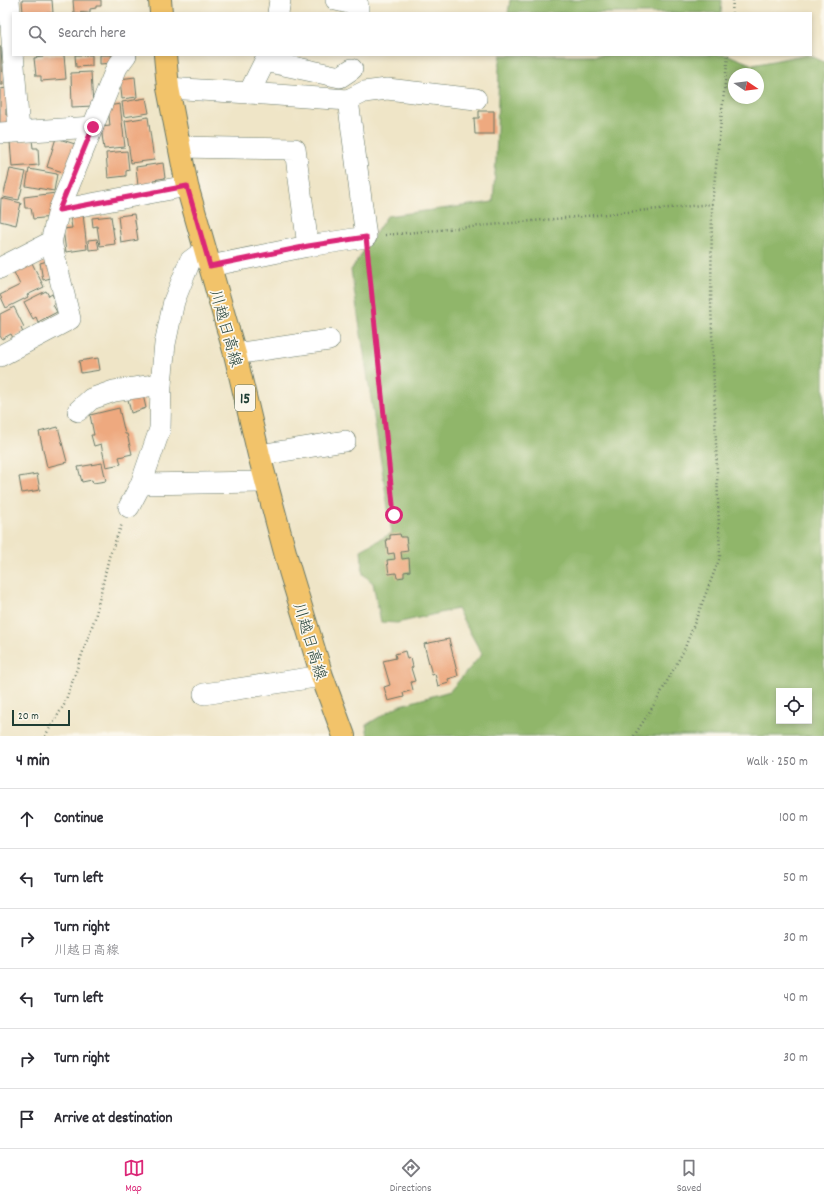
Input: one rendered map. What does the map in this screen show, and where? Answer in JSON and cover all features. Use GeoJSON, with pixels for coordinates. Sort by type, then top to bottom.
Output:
{"type":"FeatureCollection","features":[{"type":"Feature","properties":{"kind":"main road"},"geometry":{"type":"LineString","coordinates":[[160,0],[161,12]]}},
{"type":"Feature","properties":{"kind":"main road","name":"川越日高線"},"geometry":{"type":"LineString","coordinates":[[165,56],[168,88],[187,186],[235,354],[259,455],[290,571],[322,676],[344,736]]}},
{"type":"Feature","properties":{"kind":"street"},"geometry":{"type":"LineString","coordinates":[[9,0],[8,35],[10,132],[93,127]]}},
{"type":"Feature","properties":{"kind":"street"},"geometry":{"type":"LineString","coordinates":[[278,12],[280,0]]}},
{"type":"Feature","properties":{"kind":"street"},"geometry":{"type":"LineString","coordinates":[[336,0],[358,5],[358,12]]}},
{"type":"Feature","properties":{"kind":"street"},"geometry":{"type":"LineString","coordinates":[[0,356],[70,319],[51,242],[59,210],[117,67],[125,56]]}},
{"type":"Feature","properties":{"kind":"street"},"geometry":{"type":"LineString","coordinates":[[249,93],[266,58],[340,77],[353,62]]}},
{"type":"Feature","properties":{"kind":"street"},"geometry":{"type":"LineString","coordinates":[[129,507],[141,484],[160,429],[161,384],[165,344],[174,301],[190,262],[207,258],[308,246],[366,237],[353,62]]}},
{"type":"Feature","properties":{"kind":"street"},"geometry":{"type":"LineString","coordinates":[[168,88],[249,93],[356,96],[387,89],[476,99]]}},
{"type":"Feature","properties":{"kind":"street"},"geometry":{"type":"LineString","coordinates":[[179,147],[296,149],[308,246]]}},
{"type":"Feature","properties":{"kind":"street"},"geometry":{"type":"LineString","coordinates":[[59,210],[187,186]]}},
{"type":"Feature","properties":{"kind":"street"},"geometry":{"type":"LineString","coordinates":[[0,268],[51,242]]}},
{"type":"Feature","properties":{"kind":"street"},"geometry":{"type":"LineString","coordinates":[[235,354],[329,340]]}},
{"type":"Feature","properties":{"kind":"street"},"geometry":{"type":"LineString","coordinates":[[78,411],[91,399],[114,390],[161,384]]}},
{"type":"Feature","properties":{"kind":"street"},"geometry":{"type":"LineString","coordinates":[[259,455],[345,441]]}},
{"type":"Feature","properties":{"kind":"street"},"geometry":{"type":"LineString","coordinates":[[141,484],[267,482]]}},
{"type":"Feature","properties":{"kind":"street"},"geometry":{"type":"LineString","coordinates":[[204,694],[322,676]]}},
{"type":"Feature","properties":{"kind":"path"},"geometry":{"type":"LineString","coordinates":[[732,12],[733,0]]}},
{"type":"Feature","properties":{"kind":"path"},"geometry":{"type":"LineString","coordinates":[[634,736],[657,700],[684,650],[720,557],[711,303],[712,204],[728,56]]}},
{"type":"Feature","properties":{"kind":"path"},"geometry":{"type":"LineString","coordinates":[[394,515],[366,237],[712,204]]}},
{"type":"Feature","properties":{"kind":"path"},"geometry":{"type":"LineString","coordinates":[[45,736],[64,705],[95,618],[109,557],[129,507]]}},
{"type":"Feature","properties":{"kind":"green space"},"geometry":{"type":"Polygon","coordinates":[[[510,0],[722,0],[721,12],[508,12],[510,0]]]}},
{"type":"Feature","properties":{"kind":"green space"},"geometry":{"type":"Polygon","coordinates":[[[501,56],[730,56],[753,65],[798,56],[811,56],[824,62],[824,736],[368,736],[366,725],[398,706],[450,691],[482,654],[457,609],[397,623],[381,622],[373,583],[363,574],[361,550],[392,533],[351,270],[387,216],[493,202],[501,56]]]}},
{"type":"Feature","properties":{"kind":"building"},"geometry":{"type":"Polygon","coordinates":[[[22,0],[52,0],[53,12],[23,12],[22,0]]]}},
{"type":"Feature","properties":{"kind":"building"},"geometry":{"type":"Polygon","coordinates":[[[73,0],[101,0],[101,6],[96,6],[96,8],[90,9],[90,12],[74,12],[73,0]]]}},
{"type":"Feature","properties":{"kind":"building"},"geometry":{"type":"Polygon","coordinates":[[[1,47],[3,85],[0,85],[1,47]]]}},
{"type":"Feature","properties":{"kind":"building"},"geometry":{"type":"Polygon","coordinates":[[[64,56],[66,79],[41,81],[41,76],[36,76],[34,58],[64,56]]]}},
{"type":"Feature","properties":{"kind":"building"},"geometry":{"type":"Polygon","coordinates":[[[75,56],[92,56],[92,66],[76,67],[75,56]]]}},
{"type":"Feature","properties":{"kind":"building"},"geometry":{"type":"Polygon","coordinates":[[[100,56],[112,56],[112,63],[100,64],[100,56]]]}},
{"type":"Feature","properties":{"kind":"building"},"geometry":{"type":"Polygon","coordinates":[[[91,72],[93,106],[72,107],[71,73],[91,72]]]}},
{"type":"Feature","properties":{"kind":"building"},"geometry":{"type":"Polygon","coordinates":[[[135,77],[137,97],[122,99],[120,79],[135,77]]]}},
{"type":"Feature","properties":{"kind":"building"},"geometry":{"type":"Polygon","coordinates":[[[7,88],[9,108],[6,109],[6,115],[10,115],[11,124],[0,125],[0,89],[7,88]]]}},
{"type":"Feature","properties":{"kind":"building"},"geometry":{"type":"Polygon","coordinates":[[[146,98],[149,113],[124,117],[122,102],[146,98]]]}},
{"type":"Feature","properties":{"kind":"building"},"geometry":{"type":"Polygon","coordinates":[[[120,104],[125,147],[104,149],[101,127],[110,126],[108,106],[120,104]]]}},
{"type":"Feature","properties":{"kind":"building"},"geometry":{"type":"Polygon","coordinates":[[[479,111],[494,111],[494,134],[475,134],[474,118],[479,118],[479,111]]]}},
{"type":"Feature","properties":{"kind":"building"},"geometry":{"type":"Polygon","coordinates":[[[148,117],[154,160],[131,163],[125,121],[148,117]]]}},
{"type":"Feature","properties":{"kind":"building"},"geometry":{"type":"Polygon","coordinates":[[[56,138],[75,144],[66,173],[47,167],[56,138]]]}},
{"type":"Feature","properties":{"kind":"building"},"geometry":{"type":"Polygon","coordinates":[[[32,140],[33,148],[38,148],[39,165],[12,167],[10,142],[32,140]]]}},
{"type":"Feature","properties":{"kind":"building"},"geometry":{"type":"Polygon","coordinates":[[[127,151],[129,170],[126,171],[126,176],[108,178],[106,153],[127,151]]]}},
{"type":"Feature","properties":{"kind":"building"},"geometry":{"type":"Polygon","coordinates":[[[163,163],[165,178],[153,180],[154,184],[138,186],[136,167],[163,163]]]}},
{"type":"Feature","properties":{"kind":"building"},"geometry":{"type":"Polygon","coordinates":[[[10,169],[26,172],[19,200],[3,197],[10,169]]]}},
{"type":"Feature","properties":{"kind":"building"},"geometry":{"type":"Polygon","coordinates":[[[29,169],[57,174],[54,191],[26,186],[29,169]]]}},
{"type":"Feature","properties":{"kind":"building"},"geometry":{"type":"Polygon","coordinates":[[[56,193],[52,217],[33,219],[31,208],[25,208],[24,197],[56,193]]]}},
{"type":"Feature","properties":{"kind":"building"},"geometry":{"type":"Polygon","coordinates":[[[1,198],[21,203],[16,225],[0,221],[1,198]]]}},
{"type":"Feature","properties":{"kind":"building"},"geometry":{"type":"Polygon","coordinates":[[[83,214],[87,249],[66,252],[63,229],[72,228],[70,216],[83,214]]]}},
{"type":"Feature","properties":{"kind":"building"},"geometry":{"type":"Polygon","coordinates":[[[134,214],[138,240],[121,243],[118,216],[134,214]]]}},
{"type":"Feature","properties":{"kind":"building"},"geometry":{"type":"Polygon","coordinates":[[[111,216],[115,244],[100,246],[97,226],[93,227],[92,218],[111,216]]]}},
{"type":"Feature","properties":{"kind":"building"},"geometry":{"type":"Polygon","coordinates":[[[97,239],[99,249],[89,250],[88,240],[97,239]]]}},
{"type":"Feature","properties":{"kind":"building"},"geometry":{"type":"Polygon","coordinates":[[[51,260],[55,277],[43,280],[40,263],[51,260]]]}},
{"type":"Feature","properties":{"kind":"building"},"geometry":{"type":"Polygon","coordinates":[[[31,261],[44,287],[27,295],[28,297],[6,308],[0,295],[20,285],[13,270],[31,261]]]}},
{"type":"Feature","properties":{"kind":"building"},"geometry":{"type":"Polygon","coordinates":[[[46,291],[49,296],[52,294],[56,303],[53,305],[57,312],[38,322],[36,317],[33,319],[24,302],[46,291]]]}},
{"type":"Feature","properties":{"kind":"building"},"geometry":{"type":"Polygon","coordinates":[[[14,307],[24,327],[21,328],[23,333],[13,338],[11,334],[2,339],[0,336],[0,314],[14,307]]]}},
{"type":"Feature","properties":{"kind":"building"},"geometry":{"type":"Polygon","coordinates":[[[98,358],[100,370],[81,373],[79,361],[98,358]]]}},
{"type":"Feature","properties":{"kind":"building"},"geometry":{"type":"Polygon","coordinates":[[[143,395],[146,408],[131,413],[128,399],[143,395]]]}},
{"type":"Feature","properties":{"kind":"building"},"geometry":{"type":"Polygon","coordinates":[[[119,408],[125,434],[127,434],[132,454],[119,457],[121,464],[106,467],[101,444],[94,446],[91,435],[94,435],[90,415],[119,408]]]}},
{"type":"Feature","properties":{"kind":"building"},"geometry":{"type":"Polygon","coordinates":[[[58,427],[67,462],[47,467],[39,432],[58,427]]]}},
{"type":"Feature","properties":{"kind":"building"},"geometry":{"type":"Polygon","coordinates":[[[102,463],[106,481],[93,483],[92,480],[82,482],[78,467],[102,463]]]}},
{"type":"Feature","properties":{"kind":"building"},"geometry":{"type":"Polygon","coordinates":[[[37,474],[40,490],[22,493],[19,477],[37,474]]]}},
{"type":"Feature","properties":{"kind":"building"},"geometry":{"type":"Polygon","coordinates":[[[400,534],[401,537],[406,537],[408,551],[401,552],[402,559],[409,558],[410,571],[404,572],[404,577],[397,578],[396,573],[389,574],[387,560],[395,559],[394,553],[388,554],[386,539],[390,539],[390,535],[400,534]]]}},
{"type":"Feature","properties":{"kind":"building"},"geometry":{"type":"Polygon","coordinates":[[[449,639],[458,676],[448,679],[449,683],[438,686],[435,674],[432,675],[424,644],[449,639]]]}},
{"type":"Feature","properties":{"kind":"building"},"geometry":{"type":"Polygon","coordinates":[[[405,651],[407,659],[411,658],[413,667],[411,668],[415,681],[411,682],[413,690],[403,693],[404,697],[388,701],[384,687],[390,685],[383,661],[396,658],[395,654],[405,651]]]}},
{"type":"Feature","properties":{"kind":"route"},"geometry":{"type":"LineString","coordinates":[[93,127],[59,210],[187,186],[210,266],[308,246],[366,237],[394,515]]}}]}
